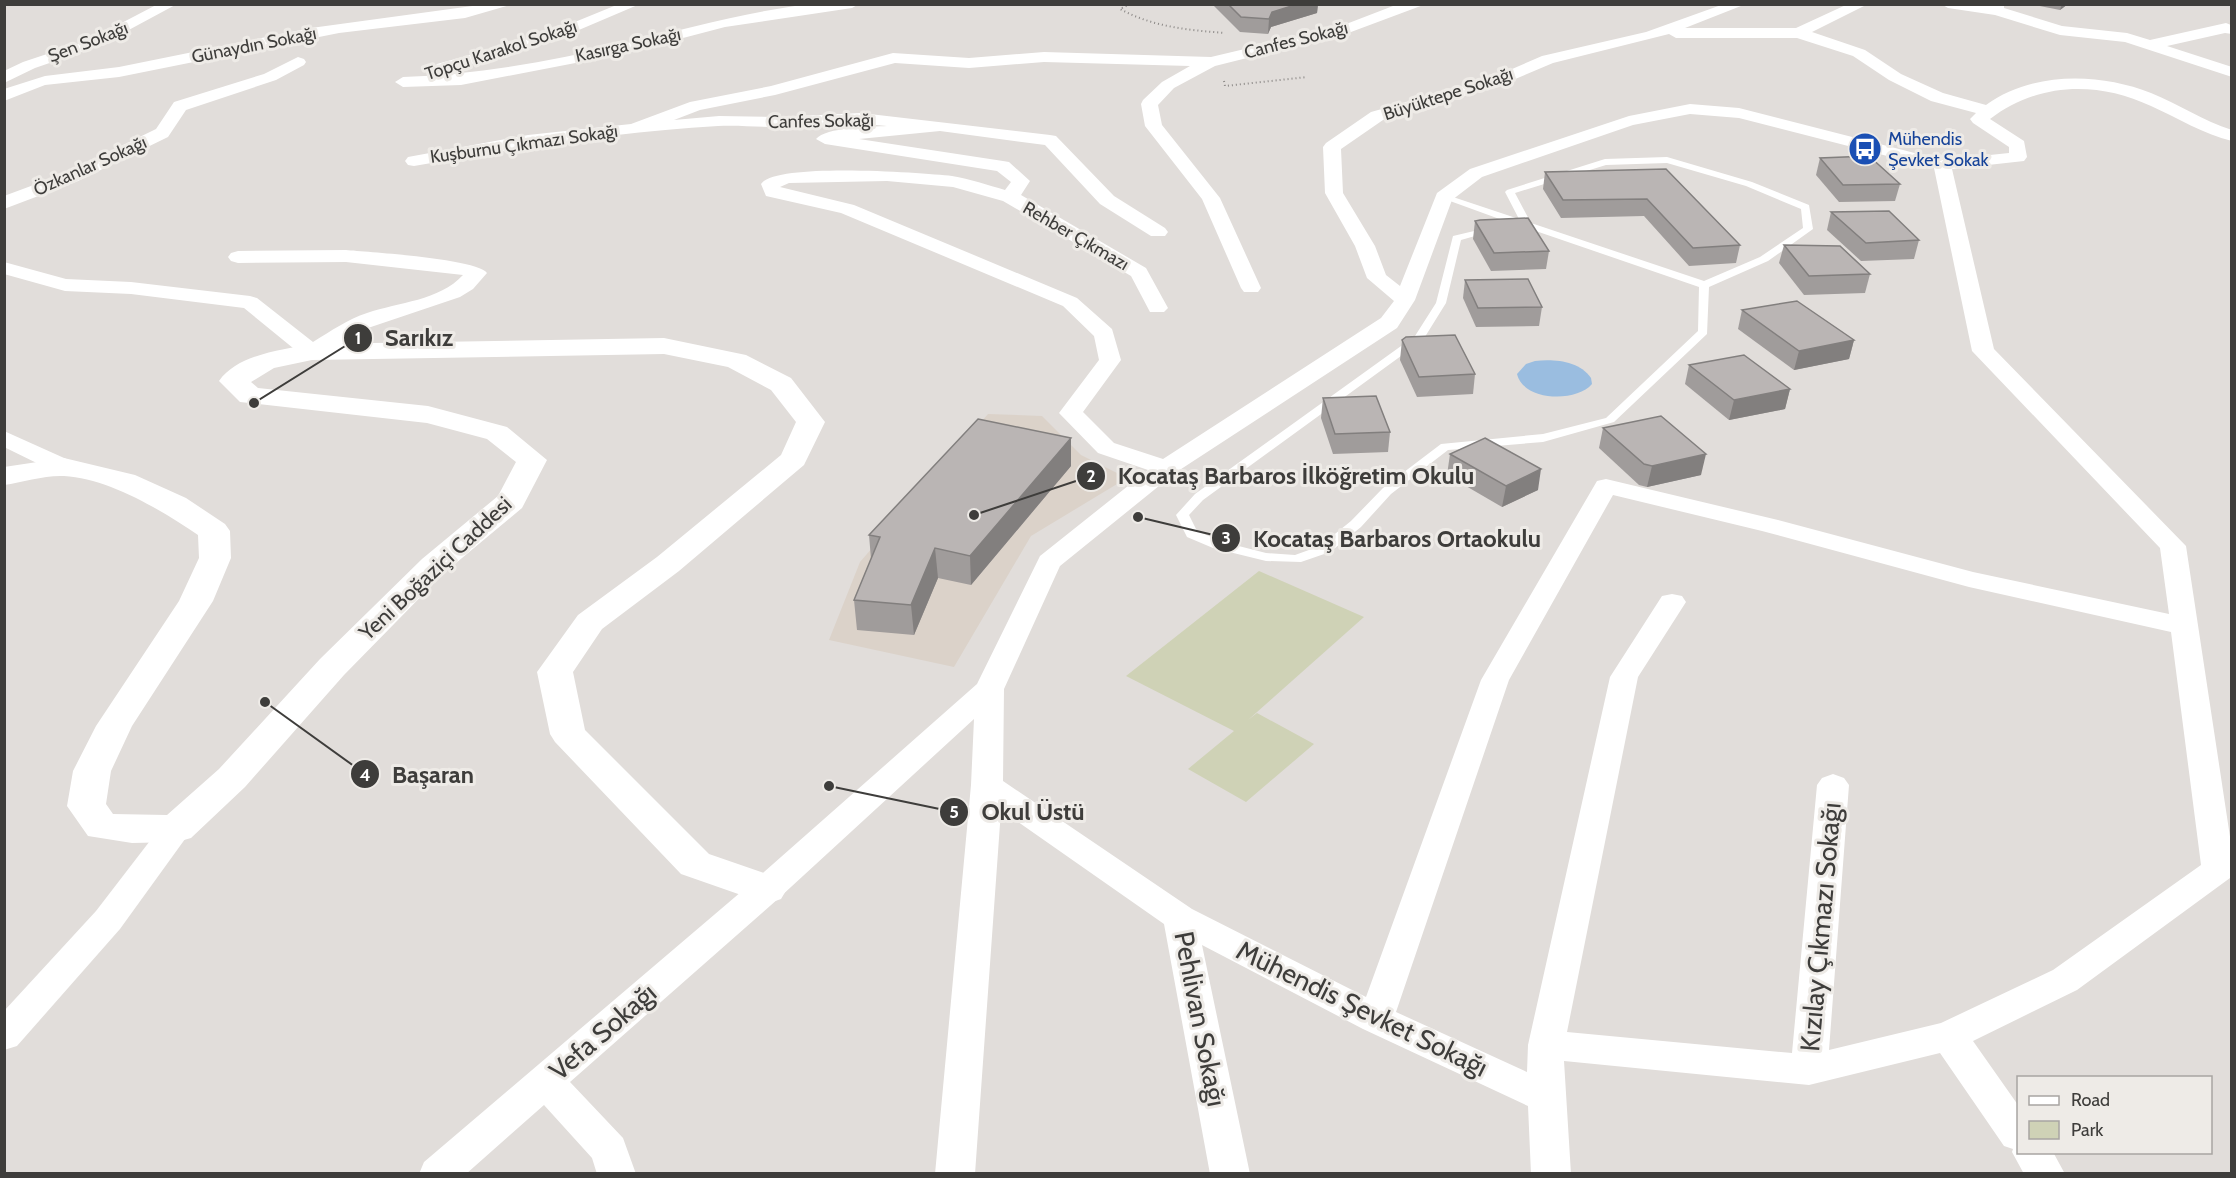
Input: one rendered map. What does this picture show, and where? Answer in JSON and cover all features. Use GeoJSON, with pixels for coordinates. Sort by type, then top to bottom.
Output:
{"type":"FeatureCollection","features":[{"type":"Feature","properties":{"kind":"street","name":"Şen Sokağı"},"geometry":{"type":"LineString","coordinates":[[4,78],[29,65],[94,43],[170,4]]}},
{"type":"Feature","properties":{"kind":"street","name":"Günaydın Sokağı"},"geometry":{"type":"LineString","coordinates":[[4,96],[18,88],[42,81],[116,72],[237,45],[390,20],[477,13],[506,4]]}},
{"type":"Feature","properties":{"kind":"street","name":"Topçu Karakol Sokağı"},"geometry":{"type":"LineString","coordinates":[[403,82],[445,66],[548,38],[633,4]]}},
{"type":"Feature","properties":{"kind":"street","name":"Kasırga Sokağı"},"geometry":{"type":"LineString","coordinates":[[403,82],[461,80],[622,49],[724,23],[784,12],[852,4]]}},
{"type":"Feature","properties":{"kind":"street","name":"Canfes Sokağı"},"geometry":{"type":"LineString","coordinates":[[634,129],[696,106],[775,90],[812,78],[876,65],[893,58],[969,63],[1044,57],[1216,60],[1346,29],[1393,10],[1419,4]]}},
{"type":"Feature","properties":{"kind":"street","name":"Büyüktepe Sokağı"},"geometry":{"type":"LineString","coordinates":[[1405,300],[1377,278],[1365,246],[1334,193],[1332,147],[1377,116],[1495,82],[1548,59],[1659,33],[1739,4]]}},
{"type":"Feature","properties":{"kind":"street"},"geometry":{"type":"LineString","coordinates":[[1798,33],[1861,4]]}},
{"type":"Feature","properties":{"kind":"street"},"geometry":{"type":"LineString","coordinates":[[1948,4],[1997,8],[2060,30],[2127,38],[2232,72]]}},
{"type":"Feature","properties":{"kind":"street"},"geometry":{"type":"LineString","coordinates":[[2148,45],[2226,28],[2232,30]]}},
{"type":"Feature","properties":{"kind":"street"},"geometry":{"type":"LineString","coordinates":[[1659,33],[1798,33],[1860,53],[1895,77],[1937,97],[1988,111]]}},
{"type":"Feature","properties":{"kind":"street"},"geometry":{"type":"LineString","coordinates":[[2209,64],[2232,58]]}},
{"type":"Feature","properties":{"kind":"street"},"geometry":{"type":"LineString","coordinates":[[1216,60],[1168,85],[1149,104],[1154,126],[1211,198],[1251,288]]}},
{"type":"Feature","properties":{"kind":"street","name":"Özkanlar Sokağı"},"geometry":{"type":"LineString","coordinates":[[4,203],[72,177],[162,133],[180,106],[270,77],[298,62]]}},
{"type":"Feature","properties":{"kind":"street"},"geometry":{"type":"LineString","coordinates":[[955,1173],[987,785],[989,689],[1049,562],[1166,468],[1389,323],[1405,300],[1444,197],[1476,173],[1629,122],[1690,109],[1739,113],[1942,165],[2018,157],[2018,145],[1979,119],[1988,111],[2022,93],[2054,84],[2097,83],[2136,93],[2190,120],[2232,136]]}},
{"type":"Feature","properties":{"kind":"street","name":"Canfes Sokağı"},"geometry":{"type":"LineString","coordinates":[[634,129],[719,121],[779,122],[861,118],[940,126]]}},
{"type":"Feature","properties":{"kind":"street","name":"Canfes Sokağı"},"geometry":{"type":"LineString","coordinates":[[940,126],[833,136],[825,139],[1003,166],[1021,181],[1010,197]]}},
{"type":"Feature","properties":{"kind":"street"},"geometry":{"type":"LineString","coordinates":[[940,126],[1050,140],[1107,200],[1158,232]]}},
{"type":"Feature","properties":{"kind":"street","name":"Kuşburnu Çıkmazı Sokağı"},"geometry":{"type":"LineString","coordinates":[[414,160],[528,140],[634,129]]}},
{"type":"Feature","properties":{"kind":"street"},"geometry":{"type":"LineString","coordinates":[[1546,1046],[1809,1070],[1949,1036],[2065,981],[2225,870],[2184,626],[2173,546],[1983,351],[1942,165]]}},
{"type":"Feature","properties":{"kind":"street"},"geometry":{"type":"LineString","coordinates":[[1010,197],[954,182],[887,176],[788,178],[770,184],[773,192],[848,209],[957,257],[1070,302],[1104,334],[1110,360],[1071,413],[1106,448],[1166,468]]}},
{"type":"Feature","properties":{"kind":"street","name":"Rehber Çıkmazı"},"geometry":{"type":"LineString","coordinates":[[1010,197],[1138,272],[1157,308]]}},
{"type":"Feature","properties":{"kind":"street"},"geometry":{"type":"LineString","coordinates":[[4,268],[65,285],[131,288],[250,302],[312,352],[359,324],[391,310],[432,302],[450,294],[468,285],[477,273],[465,269],[346,256],[238,257]]}},
{"type":"Feature","properties":{"kind":"street","name":"Yeni Boğaziçi Caddesi"},"geometry":{"type":"LineString","coordinates":[[177,828],[232,778],[332,667],[433,566],[511,501],[532,460],[497,434],[428,415],[250,396],[233,381],[265,362],[312,352],[664,346],[736,361],[781,384],[811,422],[794,459],[668,564],[590,622],[555,672],[568,734],[695,864],[767,889]]}},
{"type":"Feature","properties":{"kind":"street"},"geometry":{"type":"LineString","coordinates":[[4,438],[64,466],[124,481],[175,505],[214,531],[215,558],[196,601],[114,726],[92,771],[86,806],[102,826],[132,829],[177,828]]}},
{"type":"Feature","properties":{"kind":"street"},"geometry":{"type":"LineString","coordinates":[[4,476],[64,466]]}},
{"type":"Feature","properties":{"kind":"street"},"geometry":{"type":"LineString","coordinates":[[1376,1019],[1496,680],[1606,486],[1769,525],[1969,579],[2184,626]]}},
{"type":"Feature","properties":{"kind":"street"},"geometry":{"type":"LineString","coordinates":[[1551,1173],[1546,1097],[1546,1046],[1624,677],[1672,602]]}},
{"type":"Feature","properties":{"kind":"street","name":"Vefa Sokağı"},"geometry":{"type":"LineString","coordinates":[[438,1173],[767,889],[989,689]]}},
{"type":"Feature","properties":{"kind":"street","name":"Pehlivan Sokağı"},"geometry":{"type":"LineString","coordinates":[[987,785],[1180,918],[1230,1173]]}},
{"type":"Feature","properties":{"kind":"street","name":"Kızılay Çıkmazı Sokağı"},"geometry":{"type":"LineString","coordinates":[[1809,1070],[1833,785]]}},
{"type":"Feature","properties":{"kind":"street"},"geometry":{"type":"LineString","coordinates":[[4,1036],[108,920],[177,828]]}},
{"type":"Feature","properties":{"kind":"street","name":"Mühendis Şevket Sokağı"},"geometry":{"type":"LineString","coordinates":[[1180,918],[1376,1019],[1546,1097]]}},
{"type":"Feature","properties":{"kind":"street"},"geometry":{"type":"LineString","coordinates":[[1949,1036],[2017,1132]]}},
{"type":"Feature","properties":{"kind":"street"},"geometry":{"type":"LineString","coordinates":[[546,1082],[609,1150],[617,1173]]}},
{"type":"Feature","properties":{"kind":"street"},"geometry":{"type":"LineString","coordinates":[[2032,1154],[2046,1173]]}},
{"type":"Feature","properties":{"kind":"lane"},"geometry":{"type":"LineString","coordinates":[[1444,197],[1528,226],[1704,285],[1764,259],[1808,229],[1806,207],[1749,184],[1667,160],[1605,162],[1510,192],[1528,226]]}},
{"type":"Feature","properties":{"kind":"lane"},"geometry":{"type":"LineString","coordinates":[[1528,226],[1478,232],[1456,238],[1445,293],[1436,318],[1419,338],[1199,497],[1182,515],[1192,534],[1218,545],[1266,557],[1296,559],[1325,549],[1356,524],[1387,491],[1445,447],[1544,438],[1610,420],[1703,332],[1704,285]]}},
{"type":"Feature","properties":{"kind":"path"},"geometry":{"type":"LineString","coordinates":[[1131,4],[1120,9],[1137,19],[1162,28],[1225,33]]}},
{"type":"Feature","properties":{"kind":"path"},"geometry":{"type":"LineString","coordinates":[[1216,60],[1225,86],[1307,77]]}},
{"type":"Feature","properties":{"kind":"shaded area"},"geometry":{"type":"Polygon","coordinates":[[[988,414],[1042,416],[1081,455],[1127,478],[1031,536],[954,667],[829,640],[860,562],[988,414]]]}},
{"type":"Feature","properties":{"kind":"green space"},"geometry":{"type":"Polygon","coordinates":[[[1259,571],[1364,617],[1248,720],[1257,713],[1314,744],[1246,802],[1188,769],[1234,731],[1126,676],[1259,571]]]}},
{"type":"Feature","properties":{"kind":"water"},"geometry":{"type":"Polygon","coordinates":[[[1535,361],[1566,362],[1586,372],[1592,384],[1584,390],[1563,396],[1539,394],[1529,390],[1521,383],[1517,374],[1526,364],[1535,361]]]}},
{"type":"Feature","properties":{"kind":"building"},"geometry":{"type":"Polygon","coordinates":[[[1228,4],[1298,4],[1272,12],[1269,19],[1241,17],[1228,4]]]}},
{"type":"Feature","properties":{"kind":"building"},"geometry":{"type":"Polygon","coordinates":[[[1869,156],[1900,184],[1843,185],[1820,158],[1869,156]]]}},
{"type":"Feature","properties":{"kind":"building"},"geometry":{"type":"Polygon","coordinates":[[[1666,169],[1740,245],[1693,248],[1647,199],[1563,200],[1545,172],[1666,169]]]}},
{"type":"Feature","properties":{"kind":"building"},"geometry":{"type":"Polygon","coordinates":[[[1889,211],[1919,240],[1866,243],[1831,212],[1889,211]]]}},
{"type":"Feature","properties":{"kind":"building"},"geometry":{"type":"Polygon","coordinates":[[[1528,218],[1549,251],[1494,253],[1475,221],[1480,220],[1528,218]]]}},
{"type":"Feature","properties":{"kind":"building"},"geometry":{"type":"Polygon","coordinates":[[[1784,245],[1840,246],[1870,274],[1809,276],[1784,245]]]}},
{"type":"Feature","properties":{"kind":"building"},"geometry":{"type":"Polygon","coordinates":[[[1528,279],[1542,307],[1478,308],[1465,280],[1528,279]]]}},
{"type":"Feature","properties":{"kind":"building"},"geometry":{"type":"Polygon","coordinates":[[[1797,301],[1854,340],[1799,351],[1742,310],[1797,301]]]}},
{"type":"Feature","properties":{"kind":"building"},"geometry":{"type":"Polygon","coordinates":[[[1455,335],[1475,374],[1419,377],[1402,340],[1406,337],[1455,335]]]}},
{"type":"Feature","properties":{"kind":"building"},"geometry":{"type":"Polygon","coordinates":[[[1744,355],[1790,389],[1734,400],[1689,365],[1744,355]]]}},
{"type":"Feature","properties":{"kind":"building"},"geometry":{"type":"Polygon","coordinates":[[[1376,396],[1390,432],[1335,434],[1323,398],[1376,396]]]}},
{"type":"Feature","properties":{"kind":"building"},"geometry":{"type":"Polygon","coordinates":[[[1661,416],[1706,454],[1652,466],[1644,464],[1603,428],[1661,416]]]}},
{"type":"Feature","properties":{"kind":"building"},"geometry":{"type":"Polygon","coordinates":[[[978,419],[1071,438],[970,556],[935,548],[911,605],[854,600],[880,537],[869,535],[978,419]]]}},
{"type":"Feature","properties":{"kind":"building"},"geometry":{"type":"Polygon","coordinates":[[[1485,438],[1541,469],[1506,486],[1450,454],[1485,438]]]}},
{"type":"Feature","properties":{"kind":"place","name":"Mühendis Şevket Sokak"},"geometry":{"type":"Point","coordinates":[1865,149]}},
{"type":"Feature","properties":{"kind":"place","name":"Sarıkız"},"geometry":{"type":"Point","coordinates":[254,403]}},
{"type":"Feature","properties":{"kind":"place","name":"Kocataş Barbaros İlköğretim Okulu"},"geometry":{"type":"Point","coordinates":[974,515]}},
{"type":"Feature","properties":{"kind":"place","name":"Kocataş Barbaros Ortaokulu"},"geometry":{"type":"Point","coordinates":[1138,517]}},
{"type":"Feature","properties":{"kind":"place","name":"Başaran"},"geometry":{"type":"Point","coordinates":[265,702]}},
{"type":"Feature","properties":{"kind":"place","name":"Okul Üstü"},"geometry":{"type":"Point","coordinates":[829,786]}}]}
